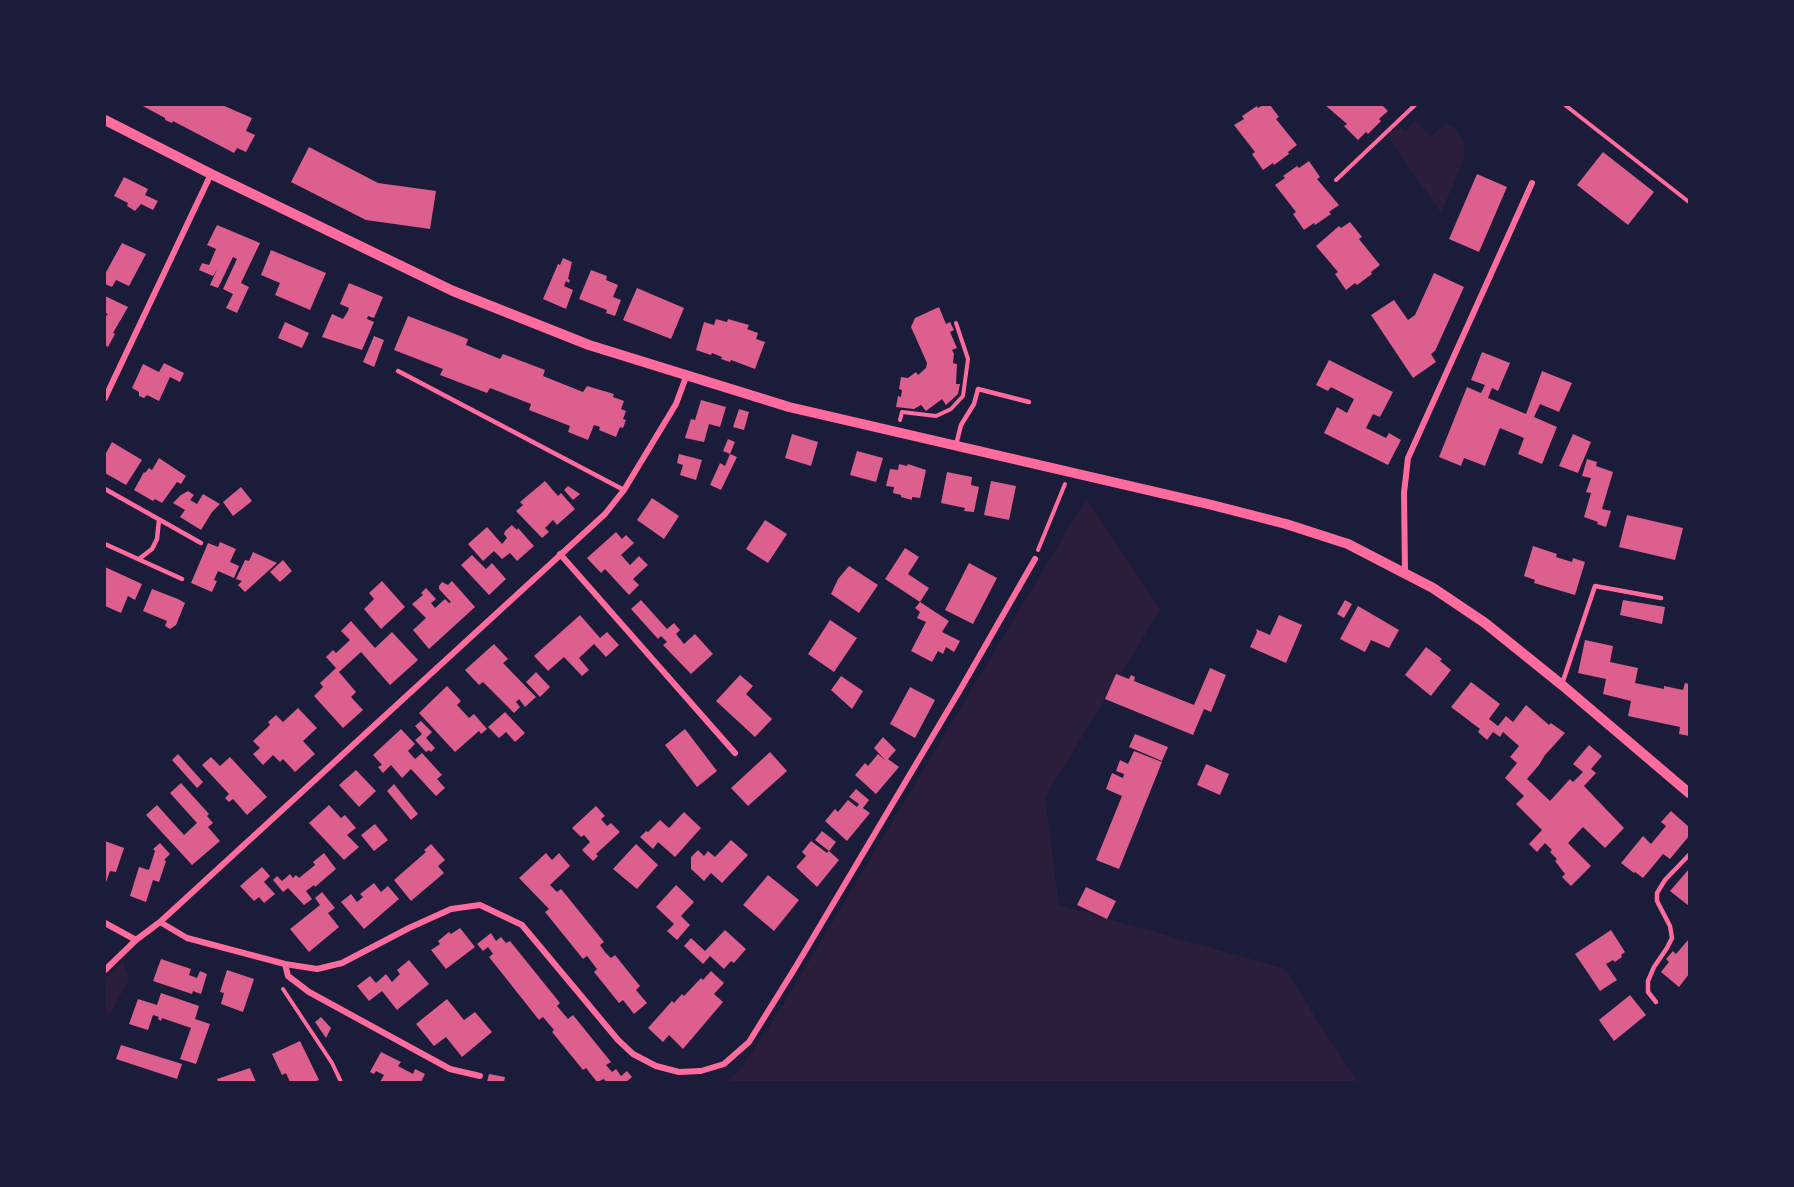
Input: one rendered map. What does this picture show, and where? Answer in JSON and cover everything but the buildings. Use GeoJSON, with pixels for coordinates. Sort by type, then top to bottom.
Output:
{"type":"FeatureCollection","features":[{"type":"Feature","properties":{"kind":"street"},"geometry":{"type":"LineString","coordinates":[[105,120],[453,291],[589,345],[789,407],[1070,471],[1286,524],[1348,544],[1433,588],[1485,623],[1689,793]]}},
{"type":"Feature","properties":{"kind":"street"},"geometry":{"type":"LineString","coordinates":[[105,398],[211,174]]}},
{"type":"Feature","properties":{"kind":"street"},"geometry":{"type":"LineString","coordinates":[[1405,572],[1404,493],[1408,458],[1532,183]]}},
{"type":"Feature","properties":{"kind":"street"},"geometry":{"type":"LineString","coordinates":[[105,970],[605,514],[624,490],[676,404],[687,376]]}},
{"type":"Feature","properties":{"kind":"street"},"geometry":{"type":"LineString","coordinates":[[560,554],[735,753]]}},
{"type":"Feature","properties":{"kind":"street"},"geometry":{"type":"LineString","coordinates":[[160,922],[187,938],[273,961],[317,969],[342,963],[451,909],[480,905],[522,925],[618,1040],[633,1054],[656,1066],[679,1071],[701,1071],[724,1064],[749,1042],[960,690],[1035,559]]}},
{"type":"Feature","properties":{"kind":"street"},"geometry":{"type":"LineString","coordinates":[[105,923],[136,940]]}},
{"type":"Feature","properties":{"kind":"street"},"geometry":{"type":"LineString","coordinates":[[285,963],[288,976],[309,992],[450,1069],[480,1076]]}},
{"type":"Feature","properties":{"kind":"lane"},"geometry":{"type":"LineString","coordinates":[[398,371],[624,490]]}},
{"type":"Feature","properties":{"kind":"lane"},"geometry":{"type":"LineString","coordinates":[[956,445],[978,389],[1029,402]]}},
{"type":"Feature","properties":{"kind":"lane"},"geometry":{"type":"LineString","coordinates":[[105,489],[201,543]]}},
{"type":"Feature","properties":{"kind":"lane"},"geometry":{"type":"LineString","coordinates":[[139,559],[152,549],[158,539],[159,520]]}},
{"type":"Feature","properties":{"kind":"lane"},"geometry":{"type":"LineString","coordinates":[[105,544],[182,579]]}},
{"type":"Feature","properties":{"kind":"lane"},"geometry":{"type":"LineString","coordinates":[[1562,685],[1595,586],[1661,598]]}},
{"type":"Feature","properties":{"kind":"lane"},"geometry":{"type":"LineString","coordinates":[[1656,1002],[1648,992],[1648,981],[1672,938],[1670,926],[1657,901],[1657,893],[1665,880],[1689,855]]}},
{"type":"Feature","properties":{"kind":"path"},"geometry":{"type":"LineString","coordinates":[[1336,180],[1415,105]]}},
{"type":"Feature","properties":{"kind":"path"},"geometry":{"type":"LineString","coordinates":[[1565,105],[1689,202]]}},
{"type":"Feature","properties":{"kind":"path"},"geometry":{"type":"LineString","coordinates":[[897,432],[902,412],[936,416],[951,409],[963,396],[968,359],[956,323]]}},
{"type":"Feature","properties":{"kind":"path"},"geometry":{"type":"LineString","coordinates":[[1035,559],[1070,471]]}},
{"type":"Feature","properties":{"kind":"path"},"geometry":{"type":"LineString","coordinates":[[273,961],[279,982],[332,1063],[341,1082]]}},
{"type":"Feature","properties":{"kind":"shaded area"},"geometry":{"type":"Polygon","coordinates":[[[1415,121],[1431,137],[1446,123],[1455,129],[1463,141],[1465,154],[1441,213],[1388,137],[1400,125],[1405,131],[1415,121]]]}},
{"type":"Feature","properties":{"kind":"shaded area"},"geometry":{"type":"Polygon","coordinates":[[[1086,499],[1160,610],[1045,797],[1059,905],[1286,969],[1358,1082],[726,1082],[740,1070],[778,1013],[1086,499]]]}},
{"type":"Feature","properties":{"kind":"shaded area"},"geometry":{"type":"Polygon","coordinates":[[[123,961],[129,980],[105,1022],[105,978],[123,961]]]}}]}
